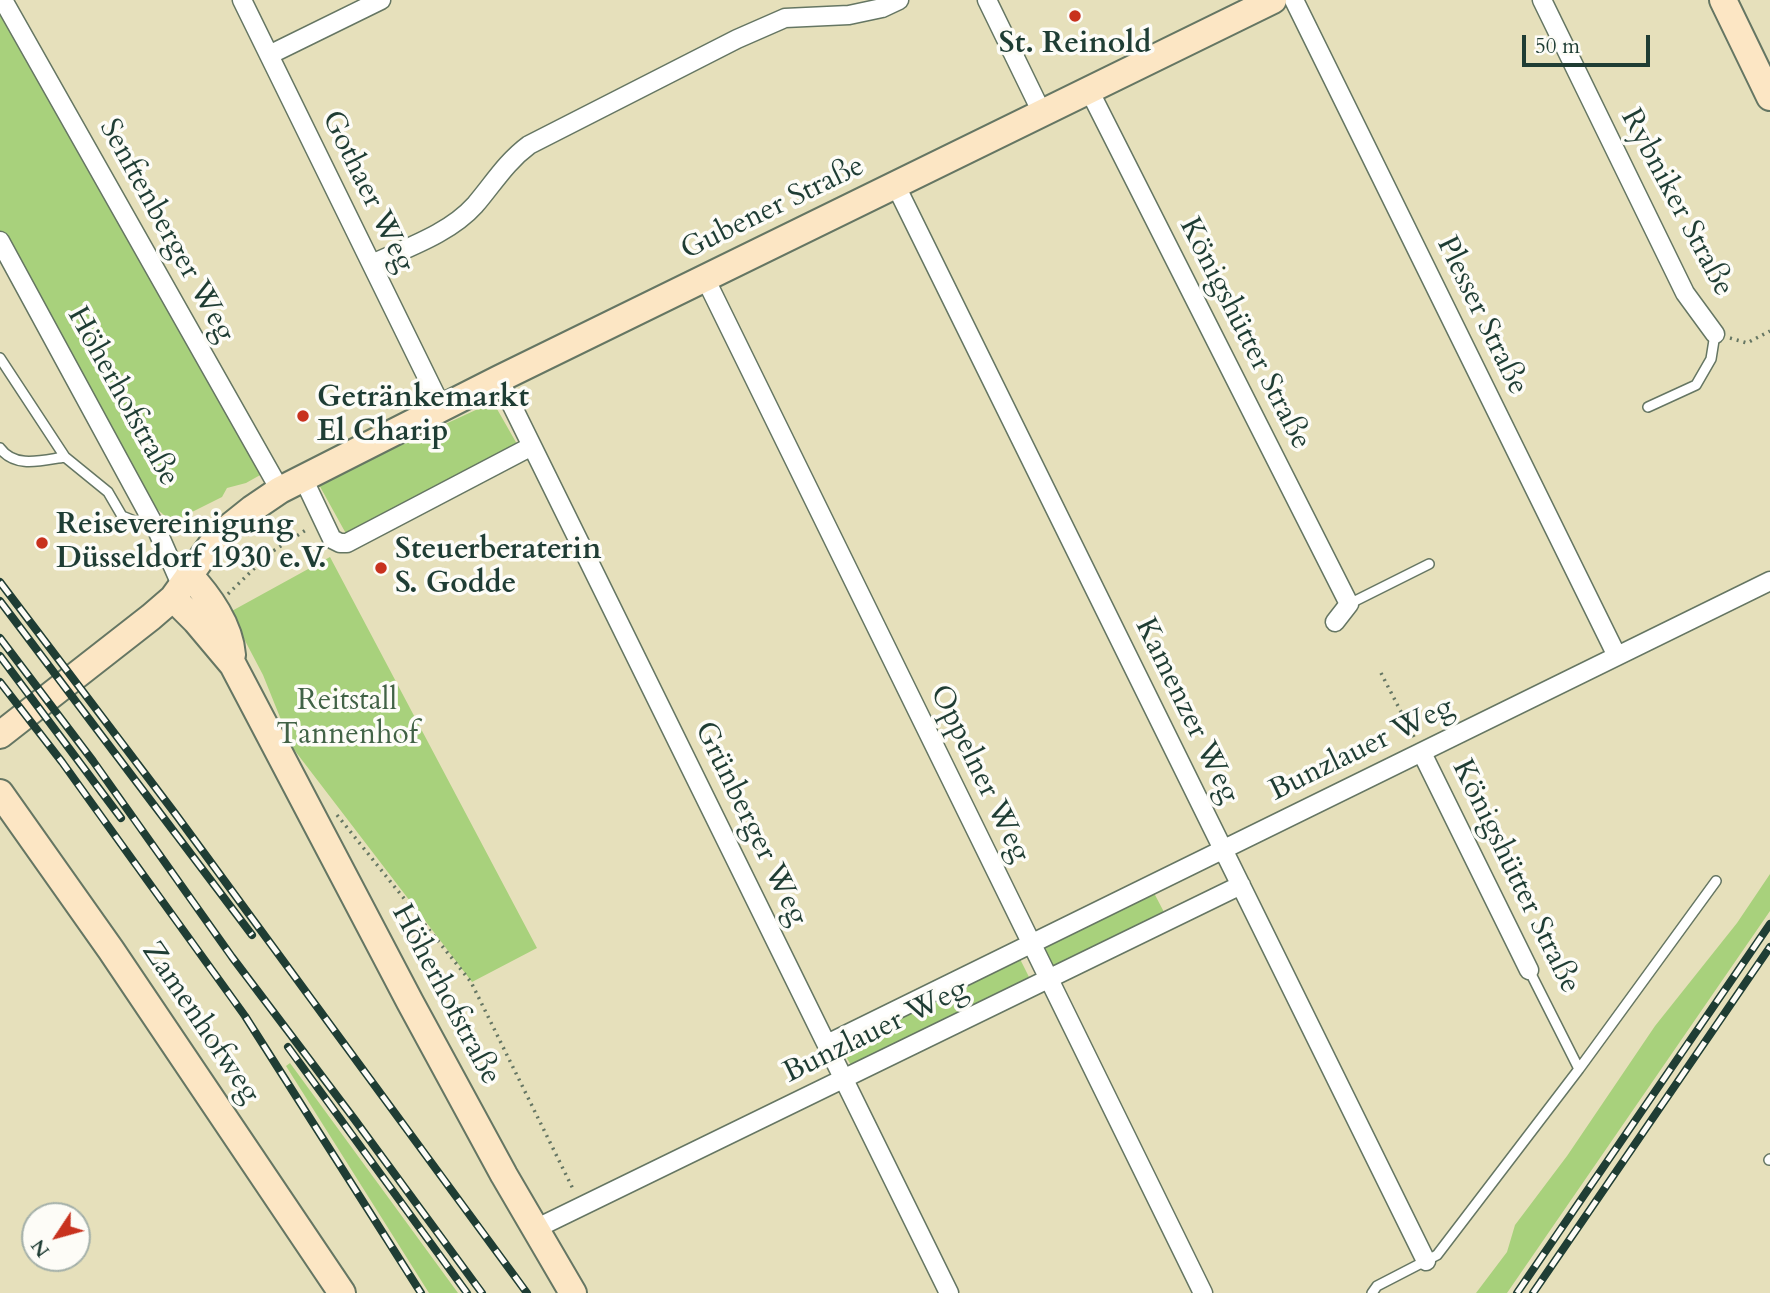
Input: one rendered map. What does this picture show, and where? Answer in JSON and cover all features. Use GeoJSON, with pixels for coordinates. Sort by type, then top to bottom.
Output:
{"type":"FeatureCollection","features":[{"type":"Feature","properties":{"kind":"street","name":"Senftenberger Weg"},"geometry":{"type":"LineString","coordinates":[[3,0],[291,484]]}},
{"type":"Feature","properties":{"kind":"street","name":"Gothaer Weg"},"geometry":{"type":"LineString","coordinates":[[242,0],[442,408]]}},
{"type":"Feature","properties":{"kind":"street"},"geometry":{"type":"LineString","coordinates":[[269,55],[381,0]]}},
{"type":"Feature","properties":{"kind":"street"},"geometry":{"type":"LineString","coordinates":[[372,264],[445,229],[475,205],[503,167],[529,145],[725,46],[785,18],[849,15],[882,8],[899,0]]}},
{"type":"Feature","properties":{"kind":"street"},"geometry":{"type":"LineString","coordinates":[[987,0],[1042,113]]}},
{"type":"Feature","properties":{"kind":"street","name":"Gubener Straße"},"geometry":{"type":"LineString","coordinates":[[0,735],[137,629],[181,587],[217,537],[251,509],[291,484],[499,379],[1273,0]]}},
{"type":"Feature","properties":{"kind":"street","name":"Plesser Straße"},"geometry":{"type":"LineString","coordinates":[[1294,0],[1617,656]]}},
{"type":"Feature","properties":{"kind":"street","name":"Rybniker Straße"},"geometry":{"type":"LineString","coordinates":[[1542,0],[1685,293],[1716,334]]}},
{"type":"Feature","properties":{"kind":"street"},"geometry":{"type":"LineString","coordinates":[[1723,0],[1770,97]]}},
{"type":"Feature","properties":{"kind":"street"},"geometry":{"type":"LineString","coordinates":[[1741,0],[1770,61]]}},
{"type":"Feature","properties":{"kind":"street","name":"Königshütter Straße"},"geometry":{"type":"LineString","coordinates":[[1089,90],[1349,604]]}},
{"type":"Feature","properties":{"kind":"street","name":"Kamenzer Weg"},"geometry":{"type":"LineString","coordinates":[[896,186],[1426,1261]]}},
{"type":"Feature","properties":{"kind":"street","name":"Höherhofstraße"},"geometry":{"type":"LineString","coordinates":[[0,241],[157,530],[196,621],[233,665],[416,1014],[573,1293]]}},
{"type":"Feature","properties":{"kind":"street","name":"Oppelner Weg"},"geometry":{"type":"LineString","coordinates":[[706,279],[1203,1293]]}},
{"type":"Feature","properties":{"kind":"street","name":"Grünberger Weg"},"geometry":{"type":"LineString","coordinates":[[499,379],[949,1293]]}},
{"type":"Feature","properties":{"kind":"street"},"geometry":{"type":"LineString","coordinates":[[291,484],[322,520],[332,539],[346,543],[532,446]]}},
{"type":"Feature","properties":{"kind":"street","name":"Bunzlauer Weg"},"geometry":{"type":"LineString","coordinates":[[827,1044],[1770,581]]}},
{"type":"Feature","properties":{"kind":"street","name":"Höherhofstraße"},"geometry":{"type":"LineString","coordinates":[[181,587],[205,592],[232,642],[233,665]]}},
{"type":"Feature","properties":{"kind":"street"},"geometry":{"type":"LineString","coordinates":[[1335,622],[1349,604]]}},
{"type":"Feature","properties":{"kind":"street","name":"Königshütter Straße"},"geometry":{"type":"LineString","coordinates":[[1422,752],[1529,970]]}},
{"type":"Feature","properties":{"kind":"street","name":"Zamenhofweg"},"geometry":{"type":"LineString","coordinates":[[0,793],[111,950],[342,1293]]}},
{"type":"Feature","properties":{"kind":"street","name":"Bunzlauer Weg"},"geometry":{"type":"LineString","coordinates":[[535,1229],[1241,885]]}},
{"type":"Feature","properties":{"kind":"lane","name":"Rybniker Straße"},"geometry":{"type":"LineString","coordinates":[[1648,407],[1696,385],[1711,359],[1716,334]]}},
{"type":"Feature","properties":{"kind":"lane"},"geometry":{"type":"LineString","coordinates":[[0,358],[65,457],[108,492],[122,516],[157,530]]}},
{"type":"Feature","properties":{"kind":"lane"},"geometry":{"type":"LineString","coordinates":[[0,448],[5,455],[24,462],[65,457]]}},
{"type":"Feature","properties":{"kind":"lane"},"geometry":{"type":"LineString","coordinates":[[1349,604],[1429,564]]}},
{"type":"Feature","properties":{"kind":"lane"},"geometry":{"type":"LineString","coordinates":[[1372,1293],[1377,1286],[1437,1255],[1579,1069],[1716,881]]}},
{"type":"Feature","properties":{"kind":"lane","name":"Königshütter Straße"},"geometry":{"type":"LineString","coordinates":[[1529,970],[1579,1069]]}},
{"type":"Feature","properties":{"kind":"path"},"geometry":{"type":"LineString","coordinates":[[1716,334],[1746,343],[1770,331]]}},
{"type":"Feature","properties":{"kind":"path"},"geometry":{"type":"LineString","coordinates":[[214,607],[270,553],[322,520]]}},
{"type":"Feature","properties":{"kind":"path","name":"Königshütter Straße"},"geometry":{"type":"LineString","coordinates":[[1381,673],[1422,752]]}},
{"type":"Feature","properties":{"kind":"path","name":"Höherhofstraße"},"geometry":{"type":"LineString","coordinates":[[330,806],[471,982],[581,1205]]}},
{"type":"Feature","properties":{"kind":"green space"},"geometry":{"type":"Polygon","coordinates":[[[0,12],[35,77],[125,226],[262,474],[246,483],[227,488],[222,497],[172,522],[128,484],[0,258],[0,12]]]}},
{"type":"Feature","properties":{"kind":"green space"},"geometry":{"type":"Polygon","coordinates":[[[493,402],[517,444],[349,539],[318,483],[493,402]]]}},
{"type":"Feature","properties":{"kind":"green space","name":"Reitstall Tannenhof"},"geometry":{"type":"Polygon","coordinates":[[[330,557],[537,948],[472,982],[292,747],[263,675],[230,612],[330,557]]]}},
{"type":"Feature","properties":{"kind":"green space"},"geometry":{"type":"Polygon","coordinates":[[[1770,874],[1770,911],[1507,1293],[1476,1293],[1507,1252],[1515,1225],[1567,1156],[1655,1026],[1737,923],[1770,874]]]}},
{"type":"Feature","properties":{"kind":"green space"},"geometry":{"type":"Polygon","coordinates":[[[1154,893],[1165,914],[1053,969],[1042,948],[1154,893]]]}},
{"type":"Feature","properties":{"kind":"green space"},"geometry":{"type":"Polygon","coordinates":[[[1019,957],[1030,979],[852,1067],[840,1046],[1019,957]]]}},
{"type":"Feature","properties":{"kind":"green space"},"geometry":{"type":"Polygon","coordinates":[[[290,1063],[458,1293],[429,1293],[286,1066],[290,1063]]]}},
{"type":"Feature","properties":{"kind":"railway"},"geometry":{"type":"LineString","coordinates":[[0,582],[174,812],[527,1293]]}},
{"type":"Feature","properties":{"kind":"railway"},"geometry":{"type":"LineString","coordinates":[[0,601],[252,935]]}},
{"type":"Feature","properties":{"kind":"railway"},"geometry":{"type":"LineString","coordinates":[[0,638],[93,761],[232,957],[482,1293]]}},
{"type":"Feature","properties":{"kind":"railway"},"geometry":{"type":"LineString","coordinates":[[0,656],[121,818]]}},
{"type":"Feature","properties":{"kind":"railway"},"geometry":{"type":"LineString","coordinates":[[0,682],[62,762],[245,1016],[421,1293]]}},
{"type":"Feature","properties":{"kind":"railway"},"geometry":{"type":"LineString","coordinates":[[1517,1293],[1770,924]]}},
{"type":"Feature","properties":{"kind":"railway"},"geometry":{"type":"LineString","coordinates":[[1533,1293],[1770,947]]}},
{"type":"Feature","properties":{"kind":"railway"},"geometry":{"type":"LineString","coordinates":[[288,1047],[467,1293]]}},
{"type":"Feature","properties":{"kind":"place","name":"St. Reinold"},"geometry":{"type":"Point","coordinates":[1075,16]}},
{"type":"Feature","properties":{"kind":"place","name":"Getränkemarkt El Charip"},"geometry":{"type":"Point","coordinates":[303,416]}},
{"type":"Feature","properties":{"kind":"place","name":"Reisevereinigung Düsseldorf 1930 e.V."},"geometry":{"type":"Point","coordinates":[42,543]}},
{"type":"Feature","properties":{"kind":"place","name":"Steuerberaterin S. Godde"},"geometry":{"type":"Point","coordinates":[381,568]}}]}
